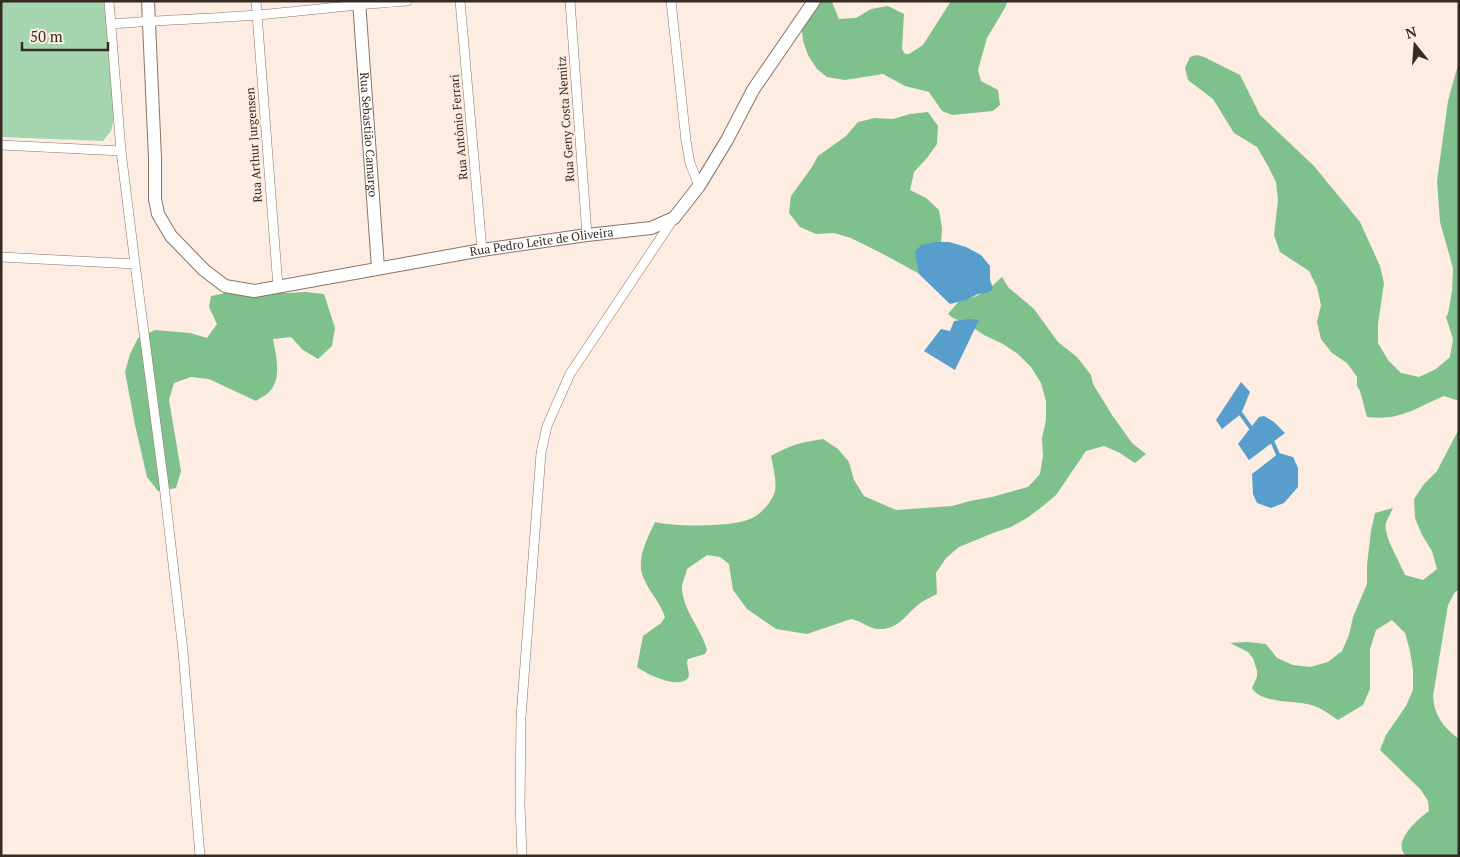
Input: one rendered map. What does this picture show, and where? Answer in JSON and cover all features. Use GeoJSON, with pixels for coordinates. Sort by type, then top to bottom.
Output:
{"type":"FeatureCollection","features":[{"type":"Feature","properties":{"kind":"street"},"geometry":{"type":"LineString","coordinates":[[109,1],[121,151],[164,485],[183,651],[200,856]]}},
{"type":"Feature","properties":{"kind":"street","name":"Rua Pedro Leite de Oliveira"},"geometry":{"type":"LineString","coordinates":[[148,1],[155,199],[158,214],[171,236],[204,270],[226,286],[254,291],[482,250],[650,228],[674,218],[699,186],[727,140],[753,90],[814,1]]}},
{"type":"Feature","properties":{"kind":"street","name":"Rua Arthur Jurgensen"},"geometry":{"type":"LineString","coordinates":[[256,1],[278,287]]}},
{"type":"Feature","properties":{"kind":"street"},"geometry":{"type":"LineString","coordinates":[[112,24],[257,15],[359,3],[407,1]]}},
{"type":"Feature","properties":{"kind":"street","name":"Rua Antônio Ferrari"},"geometry":{"type":"LineString","coordinates":[[460,1],[482,250]]}},
{"type":"Feature","properties":{"kind":"street","name":"Rua Geny Costa Nemitz"},"geometry":{"type":"LineString","coordinates":[[570,1],[587,235]]}},
{"type":"Feature","properties":{"kind":"street"},"geometry":{"type":"LineString","coordinates":[[671,1],[686,141],[690,163],[699,186]]}},
{"type":"Feature","properties":{"kind":"street","name":"Rua Sebastião Camargo"},"geometry":{"type":"LineString","coordinates":[[359,3],[378,268]]}},
{"type":"Feature","properties":{"kind":"street"},"geometry":{"type":"LineString","coordinates":[[1,145],[121,151]]}},
{"type":"Feature","properties":{"kind":"street"},"geometry":{"type":"LineString","coordinates":[[522,856],[520,804],[521,717],[541,453],[547,426],[570,374],[674,218]]}},
{"type":"Feature","properties":{"kind":"street"},"geometry":{"type":"LineString","coordinates":[[1,258],[135,264]]}},
{"type":"Feature","properties":{"kind":"green space"},"geometry":{"type":"Polygon","coordinates":[[[1,1],[104,1],[116,111],[111,131],[103,141],[1,137],[1,1]]]}},
{"type":"Feature","properties":{"kind":"green space"},"geometry":{"type":"Polygon","coordinates":[[[818,1],[833,1],[839,19],[856,18],[871,9],[888,6],[904,14],[902,49],[905,54],[909,54],[923,45],[951,1],[1007,1],[987,38],[978,70],[981,81],[998,90],[1000,105],[993,111],[952,115],[942,111],[929,92],[905,86],[883,74],[845,80],[827,77],[817,69],[808,55],[803,41],[802,30],[807,17],[818,1]]]}},
{"type":"Feature","properties":{"kind":"green space"},"geometry":{"type":"Polygon","coordinates":[[[1197,55],[1240,75],[1260,115],[1314,166],[1360,222],[1380,266],[1384,283],[1378,324],[1378,343],[1388,360],[1401,373],[1419,377],[1436,369],[1450,357],[1453,339],[1446,317],[1452,291],[1453,268],[1440,222],[1437,181],[1448,101],[1459,61],[1459,401],[1444,396],[1399,415],[1379,418],[1367,417],[1357,386],[1357,377],[1347,363],[1332,353],[1321,339],[1317,322],[1321,305],[1317,287],[1309,271],[1280,252],[1274,235],[1278,200],[1276,182],[1268,166],[1257,147],[1234,133],[1213,99],[1188,80],[1185,68],[1190,57],[1197,55]]]}},
{"type":"Feature","properties":{"kind":"green space"},"geometry":{"type":"Polygon","coordinates":[[[928,112],[938,126],[937,144],[914,172],[910,190],[926,198],[939,210],[942,228],[941,245],[929,279],[851,238],[834,233],[816,234],[800,227],[789,213],[791,196],[818,156],[846,136],[858,122],[875,118],[893,119],[910,114],[928,112]]]}},
{"type":"Feature","properties":{"kind":"green space"},"geometry":{"type":"Polygon","coordinates":[[[1002,277],[1008,287],[1034,309],[1058,342],[1077,357],[1091,375],[1093,384],[1112,415],[1132,443],[1146,454],[1135,463],[1120,453],[1104,446],[1086,451],[1056,495],[1027,518],[1011,527],[959,547],[946,558],[936,573],[937,594],[919,604],[896,625],[885,629],[877,629],[851,619],[807,634],[776,629],[747,609],[733,590],[729,564],[720,557],[707,555],[687,569],[682,588],[685,604],[707,650],[705,654],[688,659],[689,676],[684,681],[670,682],[662,680],[637,667],[643,636],[661,623],[665,617],[644,579],[641,565],[643,550],[655,522],[676,525],[717,525],[742,522],[754,517],[767,505],[775,490],[775,476],[771,456],[784,449],[823,439],[838,449],[849,462],[854,480],[864,496],[896,510],[952,506],[1028,487],[1040,474],[1043,456],[1042,438],[1046,420],[1046,401],[1041,383],[1031,367],[1018,354],[948,314],[959,301],[977,296],[1002,277]]]}},
{"type":"Feature","properties":{"kind":"green space"},"geometry":{"type":"Polygon","coordinates":[[[235,291],[324,294],[335,328],[332,346],[318,359],[303,350],[291,337],[273,339],[277,366],[276,380],[269,392],[256,401],[209,379],[191,377],[174,383],[169,400],[181,471],[176,488],[158,491],[147,477],[135,425],[125,372],[130,354],[138,338],[155,330],[190,333],[207,338],[217,324],[209,307],[211,296],[235,291]]]}},
{"type":"Feature","properties":{"kind":"green space"},"geometry":{"type":"Polygon","coordinates":[[[1459,429],[1459,590],[1455,592],[1448,605],[1433,696],[1435,709],[1440,720],[1459,739],[1459,856],[1406,856],[1402,850],[1404,838],[1413,825],[1429,811],[1428,801],[1421,790],[1380,750],[1386,735],[1406,706],[1413,690],[1413,670],[1405,633],[1392,620],[1376,630],[1370,649],[1370,689],[1363,705],[1338,720],[1315,706],[1279,701],[1256,693],[1252,688],[1257,677],[1253,658],[1248,652],[1230,643],[1266,644],[1277,658],[1293,665],[1310,667],[1328,662],[1342,651],[1349,635],[1353,617],[1367,584],[1367,565],[1375,513],[1393,508],[1386,523],[1387,535],[1405,575],[1423,580],[1437,569],[1432,551],[1422,535],[1415,518],[1414,499],[1424,484],[1437,471],[1459,429]]]}},
{"type":"Feature","properties":{"kind":"water"},"geometry":{"type":"Polygon","coordinates":[[[949,242],[966,247],[981,255],[990,266],[990,280],[993,289],[987,293],[978,294],[966,300],[950,304],[919,274],[915,252],[921,245],[949,242]]]}},
{"type":"Feature","properties":{"kind":"water"},"geometry":{"type":"Polygon","coordinates":[[[979,320],[955,370],[924,351],[941,329],[950,331],[954,321],[979,320]]]}},
{"type":"Feature","properties":{"kind":"water"},"geometry":{"type":"Polygon","coordinates":[[[1241,382],[1250,392],[1241,414],[1222,429],[1216,420],[1241,382]]]}},
{"type":"Feature","properties":{"kind":"water"},"geometry":{"type":"Polygon","coordinates":[[[1264,416],[1274,422],[1285,433],[1249,460],[1238,444],[1259,417],[1264,416]]]}},
{"type":"Feature","properties":{"kind":"water"},"geometry":{"type":"Polygon","coordinates":[[[1279,453],[1293,457],[1298,468],[1298,487],[1284,503],[1271,508],[1257,503],[1253,494],[1252,474],[1279,453]]]}},
{"type":"Feature","properties":{"kind":"waterway"},"geometry":{"type":"LineString","coordinates":[[1241,414],[1253,431]]}},
{"type":"Feature","properties":{"kind":"waterway"},"geometry":{"type":"LineString","coordinates":[[1273,443],[1279,457]]}}]}
